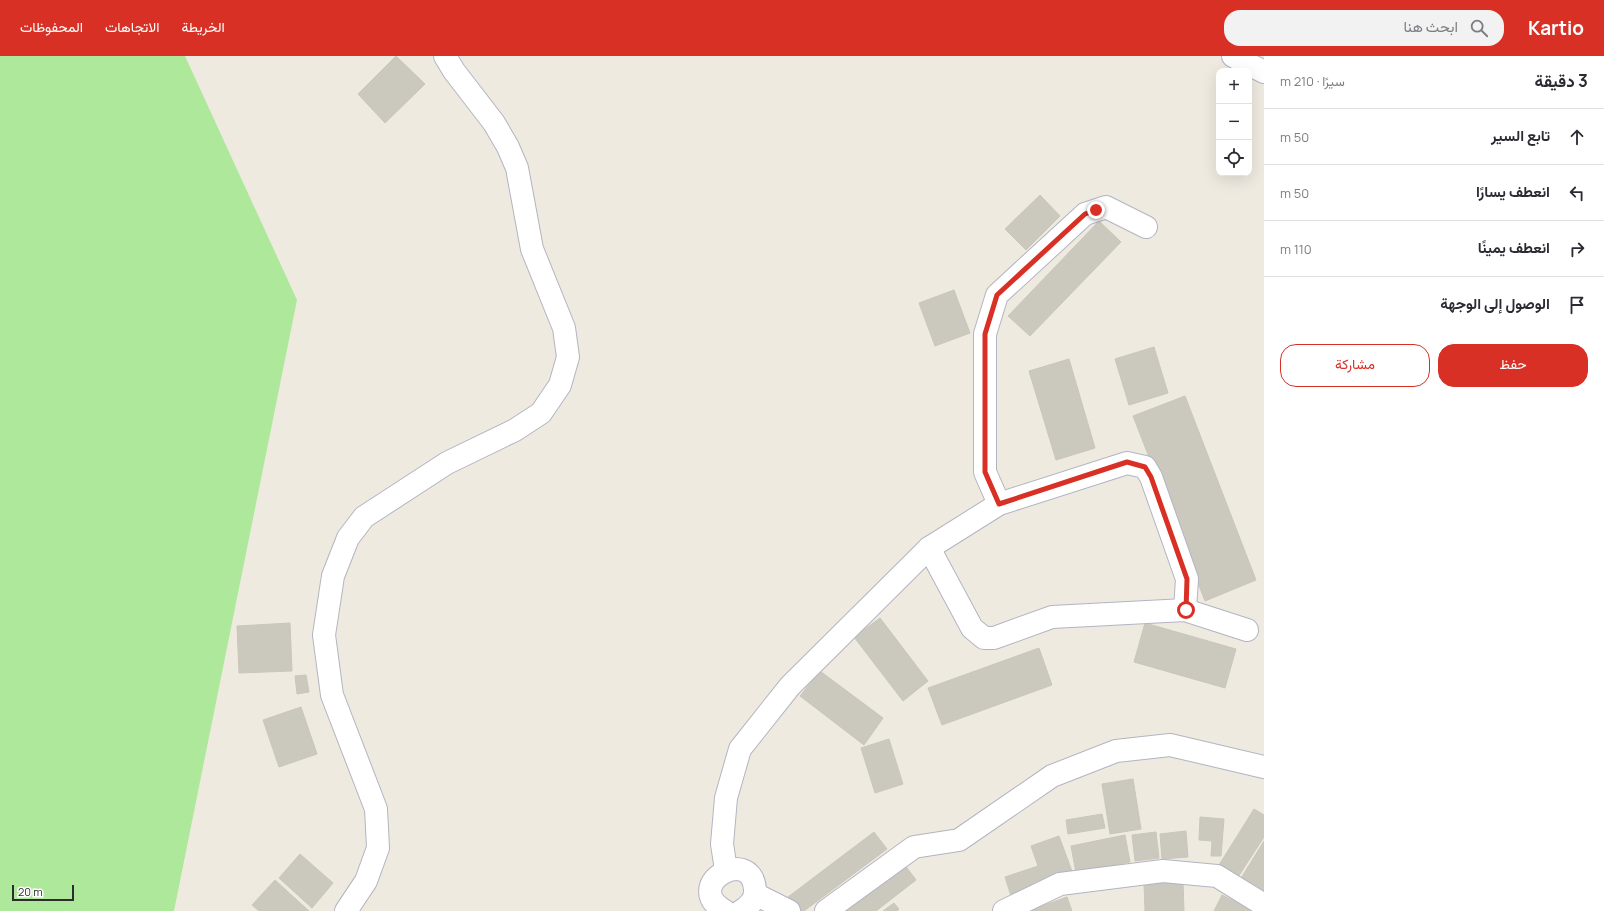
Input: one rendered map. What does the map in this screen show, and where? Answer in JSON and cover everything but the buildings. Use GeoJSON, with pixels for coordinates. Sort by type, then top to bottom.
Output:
{"type":"FeatureCollection","features":[{"type":"Feature","properties":{"kind":"street"},"geometry":{"type":"LineString","coordinates":[[346,911],[366,882],[378,848],[376,809],[332,695],[324,635],[333,576],[348,538],[364,517],[447,463],[515,430],[541,413],[560,385],[568,357],[564,328],[532,249],[517,168],[508,147],[494,123],[454,71],[445,56]]}},
{"type":"Feature","properties":{"kind":"street"},"geometry":{"type":"LineString","coordinates":[[1233,56],[1264,72]]}},
{"type":"Feature","properties":{"kind":"street"},"geometry":{"type":"LineString","coordinates":[[999,504],[985,472],[985,334],[997,295],[1085,214],[1106,207],[1146,227]]}},
{"type":"Feature","properties":{"kind":"street"},"geometry":{"type":"LineString","coordinates":[[726,870],[722,844],[726,798],[740,749],[790,686],[929,548],[999,504],[1127,462],[1145,467],[1151,477],[1187,579],[1186,610]]}},
{"type":"Feature","properties":{"kind":"street"},"geometry":{"type":"LineString","coordinates":[[929,548],[972,628],[984,638],[994,638],[1052,617],[1186,610],[1247,630]]}},
{"type":"Feature","properties":{"kind":"street"},"geometry":{"type":"LineString","coordinates":[[826,911],[914,848],[959,840],[1052,776],[1116,751],[1170,745],[1264,767]]}},
{"type":"Feature","properties":{"kind":"street"},"geometry":{"type":"LineString","coordinates":[[720,910],[714,902],[711,890],[715,878],[726,870],[741,870],[748,874],[752,879],[755,894],[748,908],[742,911]]}},
{"type":"Feature","properties":{"kind":"street"},"geometry":{"type":"LineString","coordinates":[[1004,911],[1060,884],[1163,871],[1217,876],[1264,904]]}},
{"type":"Feature","properties":{"kind":"street"},"geometry":{"type":"LineString","coordinates":[[755,894],[789,911]]}},
{"type":"Feature","properties":{"kind":"green space"},"geometry":{"type":"Polygon","coordinates":[[[0,56],[185,56],[297,300],[174,911],[0,911],[0,56]]]}},
{"type":"Feature","properties":{"kind":"route"},"geometry":{"type":"LineString","coordinates":[[1096,210],[1085,214],[997,295],[985,334],[985,472],[999,504],[1127,462],[1145,467],[1151,477],[1187,579],[1186,610]]}}]}
